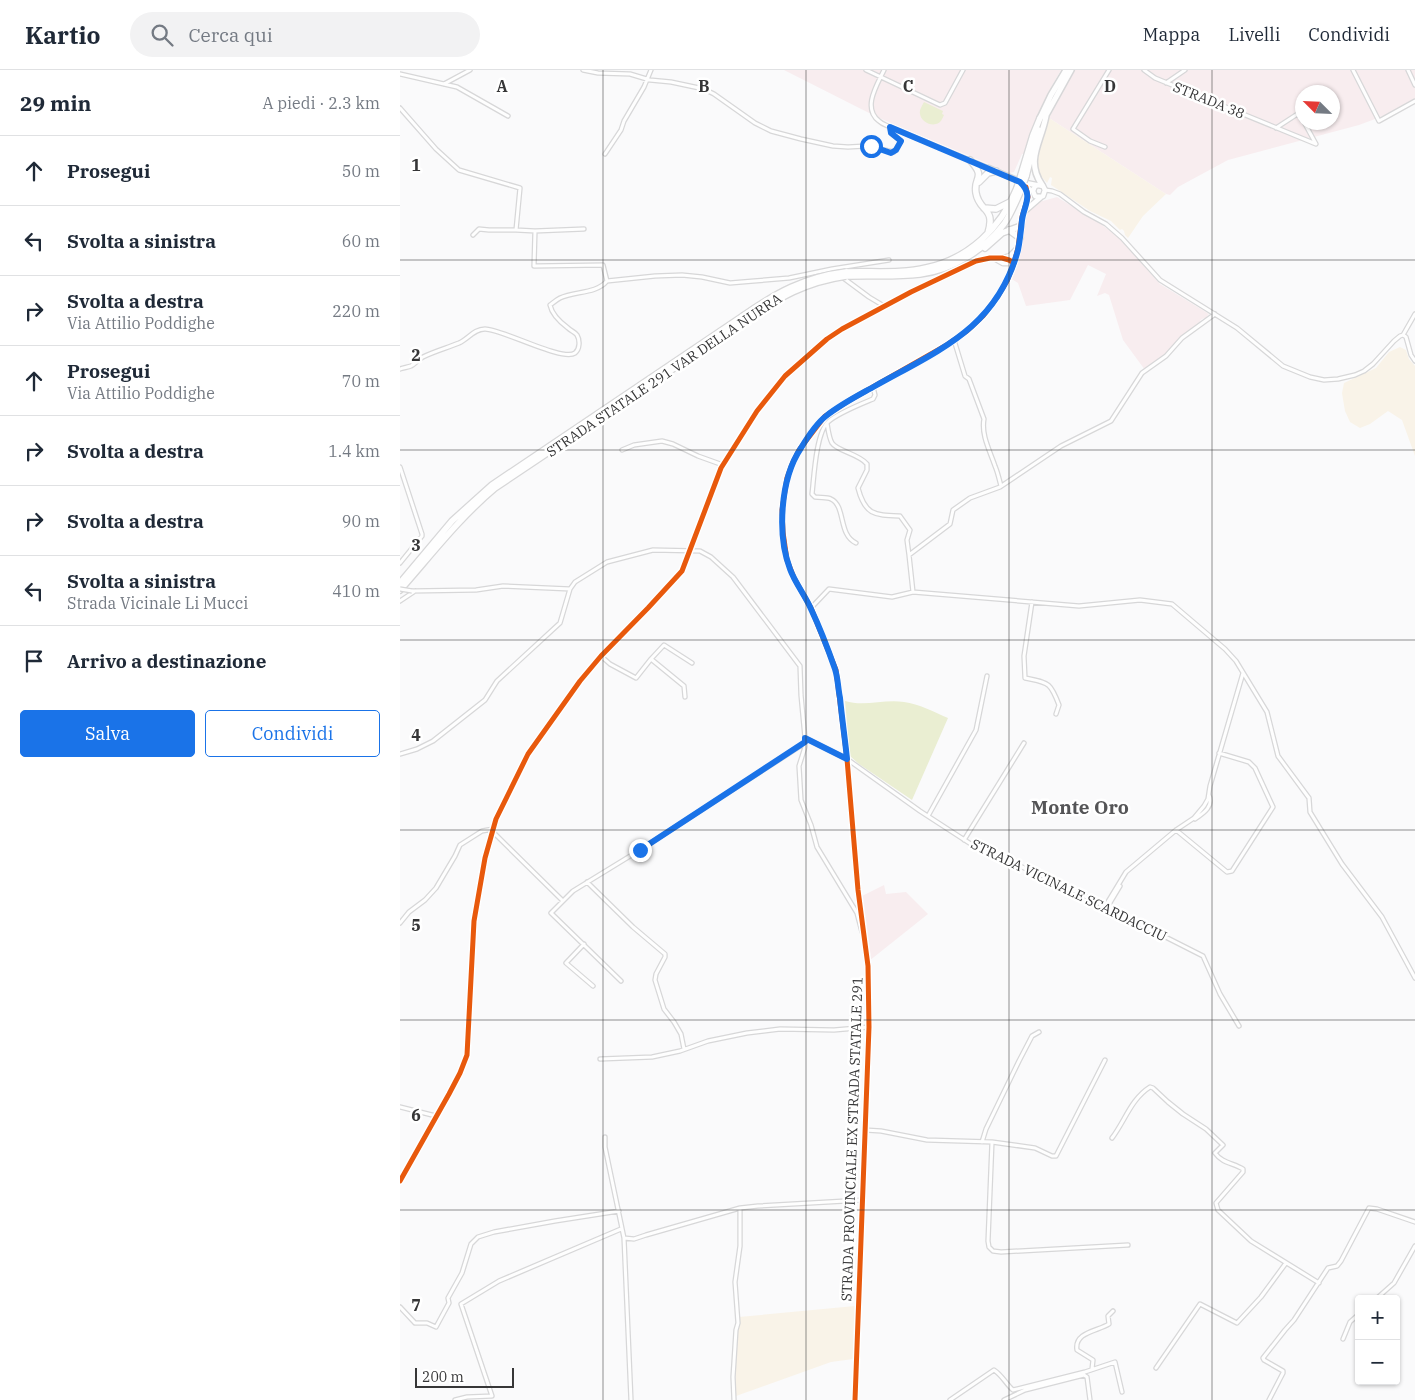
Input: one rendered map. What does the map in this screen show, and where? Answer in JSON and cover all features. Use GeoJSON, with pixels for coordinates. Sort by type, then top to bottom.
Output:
{"type":"FeatureCollection","features":[{"type":"Feature","properties":{"kind":"highway","name":"STRADA STATALE 291 VAR DELLA NURRA"},"geometry":{"type":"LineString","coordinates":[[846,274],[921,274],[946,267],[974,253],[1003,225],[1015,204],[1022,188],[1033,135],[1043,118]]}},
{"type":"Feature","properties":{"kind":"highway"},"geometry":{"type":"LineString","coordinates":[[970,160],[978,170],[979,177]]}},
{"type":"Feature","properties":{"kind":"highway"},"geometry":{"type":"LineString","coordinates":[[987,235],[991,218],[976,194],[979,177],[988,168]]}},
{"type":"Feature","properties":{"kind":"highway"},"geometry":{"type":"LineString","coordinates":[[977,183],[988,173],[996,171]]}},
{"type":"Feature","properties":{"kind":"highway","name":"STRADA STATALE 291 VAR DELLA NURRA"},"geometry":{"type":"LineString","coordinates":[[400,583],[452,522],[493,486],[744,318],[785,294],[815,282],[846,274],[925,269],[941,265],[964,253],[987,235],[999,222],[1022,188]]}},
{"type":"Feature","properties":{"kind":"highway"},"geometry":{"type":"LineString","coordinates":[[984,208],[996,209],[1012,201]]}},
{"type":"Feature","properties":{"kind":"highway"},"geometry":{"type":"LineString","coordinates":[[974,253],[983,249],[1002,233],[1022,226]]}},
{"type":"Feature","properties":{"kind":"highway"},"geometry":{"type":"LineString","coordinates":[[1009,230],[1020,238]]}},
{"type":"Feature","properties":{"kind":"highway","name":"STRADA STATALE 291 VAR DELLA NURRA"},"geometry":{"type":"LineString","coordinates":[[400,590],[454,527],[493,486]]}},
{"type":"Feature","properties":{"kind":"main road","name":"STRADA STATALE 291 VAR DELLA NURRA"},"geometry":{"type":"LineString","coordinates":[[1043,118],[1051,95],[1066,70]]}},
{"type":"Feature","properties":{"kind":"main road","name":"STRADA STATALE 291 VAR DELLA NURRA"},"geometry":{"type":"LineString","coordinates":[[1043,118],[1071,70]]}},
{"type":"Feature","properties":{"kind":"main road"},"geometry":{"type":"LineString","coordinates":[[1041,187],[1034,170],[1034,161],[1043,118]]}},
{"type":"Feature","properties":{"kind":"street"},"geometry":{"type":"LineString","coordinates":[[444,84],[470,70]]}},
{"type":"Feature","properties":{"kind":"street"},"geometry":{"type":"LineString","coordinates":[[583,70],[598,73],[630,74],[647,79],[704,89],[765,128],[832,146],[866,146],[894,152],[901,141],[891,133],[890,127]]}},
{"type":"Feature","properties":{"kind":"street"},"geometry":{"type":"LineString","coordinates":[[605,154],[621,130],[651,70]]}},
{"type":"Feature","properties":{"kind":"street"},"geometry":{"type":"LineString","coordinates":[[866,70],[940,105],[945,103],[963,70]]}},
{"type":"Feature","properties":{"kind":"street"},"geometry":{"type":"LineString","coordinates":[[884,70],[872,98],[871,107],[878,121],[1020,182],[1060,194],[1084,212],[1106,224],[1122,238],[1156,276],[1237,328],[1278,363],[1310,377],[1324,380],[1355,375],[1364,371],[1400,336],[1403,336],[1415,314]]}},
{"type":"Feature","properties":{"kind":"street"},"geometry":{"type":"LineString","coordinates":[[1105,147],[1090,141],[1073,129],[1109,70]]}},
{"type":"Feature","properties":{"kind":"street","name":"STRADA 38"},"geometry":{"type":"LineString","coordinates":[[1144,70],[1166,83],[1316,144],[1308,130]]}},
{"type":"Feature","properties":{"kind":"street"},"geometry":{"type":"LineString","coordinates":[[1166,83],[1185,70]]}},
{"type":"Feature","properties":{"kind":"street"},"geometry":{"type":"LineString","coordinates":[[1353,70],[1379,121],[1415,101]]}},
{"type":"Feature","properties":{"kind":"street"},"geometry":{"type":"LineString","coordinates":[[1408,70],[1415,84]]}},
{"type":"Feature","properties":{"kind":"street"},"geometry":{"type":"LineString","coordinates":[[400,74],[464,90],[508,116]]}},
{"type":"Feature","properties":{"kind":"street"},"geometry":{"type":"LineString","coordinates":[[400,108],[459,170],[521,189],[516,230]]}},
{"type":"Feature","properties":{"kind":"street","name":"STRADA 38"},"geometry":{"type":"LineString","coordinates":[[1275,128],[1295,115]]}},
{"type":"Feature","properties":{"kind":"street"},"geometry":{"type":"LineString","coordinates":[[1020,182],[1028,196],[1026,203]]}},
{"type":"Feature","properties":{"kind":"street"},"geometry":{"type":"LineString","coordinates":[[1033,192],[1034,188],[1041,187]]}},
{"type":"Feature","properties":{"kind":"street"},"geometry":{"type":"LineString","coordinates":[[1025,211],[1044,195],[1041,187]]}},
{"type":"Feature","properties":{"kind":"street"},"geometry":{"type":"LineString","coordinates":[[1022,188],[1040,197]]}},
{"type":"Feature","properties":{"kind":"street","name":"STRADA PROVINCIALE EX STRADA STATALE 291"},"geometry":{"type":"LineString","coordinates":[[855,1400],[869,1027],[868,966],[858,890],[847,759],[836,670],[811,608],[794,578],[787,560],[782,510],[787,478],[793,462],[799,450],[825,416],[954,340],[983,316],[1007,281],[1018,248],[1026,203],[1033,192]]}},
{"type":"Feature","properties":{"kind":"street"},"geometry":{"type":"LineString","coordinates":[[473,235],[479,229],[584,230]]}},
{"type":"Feature","properties":{"kind":"street"},"geometry":{"type":"LineString","coordinates":[[535,231],[534,266],[603,265],[607,281]]}},
{"type":"Feature","properties":{"kind":"street"},"geometry":{"type":"LineString","coordinates":[[1002,261],[1018,248]]}},
{"type":"Feature","properties":{"kind":"street"},"geometry":{"type":"LineString","coordinates":[[400,1181],[402,1173],[437,1117],[460,1073],[467,1055],[474,921],[492,830],[509,790],[528,754],[580,681],[682,570],[723,465],[757,411],[785,376],[827,339],[842,329],[976,261],[994,258],[1002,261],[1009,260],[1014,263]]}},
{"type":"Feature","properties":{"kind":"street"},"geometry":{"type":"LineString","coordinates":[[400,369],[412,366],[421,358],[460,342],[467,336],[482,329],[501,333],[536,347],[564,354],[574,354],[578,349],[578,338],[576,334],[555,317],[550,305],[560,298],[594,289],[605,284],[607,281],[682,275],[730,283],[789,278],[889,260]]}},
{"type":"Feature","properties":{"kind":"street"},"geometry":{"type":"LineString","coordinates":[[1002,261],[1007,271],[1007,281]]}},
{"type":"Feature","properties":{"kind":"street"},"geometry":{"type":"LineString","coordinates":[[832,269],[869,297],[885,306]]}},
{"type":"Feature","properties":{"kind":"street"},"geometry":{"type":"LineString","coordinates":[[909,555],[950,524],[953,510],[970,498],[1001,486],[1061,446],[1111,421],[1142,373],[1166,356],[1182,338],[1215,314]]}},
{"type":"Feature","properties":{"kind":"street"},"geometry":{"type":"LineString","coordinates":[[1403,336],[1406,337],[1411,355],[1415,361]]}},
{"type":"Feature","properties":{"kind":"street"},"geometry":{"type":"LineString","coordinates":[[954,340],[966,376],[969,379],[984,418],[983,424],[987,446],[1001,486]]}},
{"type":"Feature","properties":{"kind":"street"},"geometry":{"type":"LineString","coordinates":[[856,543],[852,542],[846,533],[836,502],[827,498],[815,497],[812,494],[817,449],[827,423],[854,407],[873,399],[875,395],[872,387]]}},
{"type":"Feature","properties":{"kind":"street"},"geometry":{"type":"LineString","coordinates":[[827,423],[832,443],[835,447],[855,455],[867,464],[867,470],[858,488],[865,507],[871,512],[900,516],[910,530],[907,540],[913,592]]}},
{"type":"Feature","properties":{"kind":"street"},"geometry":{"type":"LineString","coordinates":[[622,450],[634,445],[662,441],[723,465]]}},
{"type":"Feature","properties":{"kind":"street"},"geometry":{"type":"LineString","coordinates":[[400,468],[422,536],[400,563]]}},
{"type":"Feature","properties":{"kind":"street"},"geometry":{"type":"LineString","coordinates":[[400,754],[433,742],[485,700],[497,681],[560,623],[570,589],[575,582],[607,562],[653,550],[700,552],[711,557],[733,576],[800,666],[805,740],[805,747],[799,766],[801,800],[817,847],[857,913],[865,946]]}},
{"type":"Feature","properties":{"kind":"street"},"geometry":{"type":"LineString","coordinates":[[400,590],[476,590],[503,586],[570,589]]}},
{"type":"Feature","properties":{"kind":"street"},"geometry":{"type":"LineString","coordinates":[[811,608],[829,589],[892,597],[913,592],[1080,606],[1140,600],[1172,604],[1225,649],[1236,661],[1267,712],[1278,756],[1309,798],[1310,812],[1342,864],[1382,917],[1415,978]]}},
{"type":"Feature","properties":{"kind":"street"},"geometry":{"type":"LineString","coordinates":[[400,601],[413,591]]}},
{"type":"Feature","properties":{"kind":"street"},"geometry":{"type":"LineString","coordinates":[[1032,602],[1024,656],[1025,678],[1049,685],[1059,704],[1056,714]]}},
{"type":"Feature","properties":{"kind":"street"},"geometry":{"type":"LineString","coordinates":[[601,656],[610,664],[636,678],[665,645],[692,663]]}},
{"type":"Feature","properties":{"kind":"street"},"geometry":{"type":"LineString","coordinates":[[651,659],[684,686],[685,698]]}},
{"type":"Feature","properties":{"kind":"street"},"geometry":{"type":"LineString","coordinates":[[1107,906],[1126,872],[1194,818],[1204,806],[1209,795],[1219,753],[1243,673]]}},
{"type":"Feature","properties":{"kind":"street"},"geometry":{"type":"LineString","coordinates":[[928,816],[976,730],[987,676]]}},
{"type":"Feature","properties":{"kind":"street"},"geometry":{"type":"LineString","coordinates":[[621,981],[550,913],[573,891],[635,853],[805,740]]}},
{"type":"Feature","properties":{"kind":"street","name":"STRADA VICINALE SCARDACCIU"},"geometry":{"type":"LineString","coordinates":[[805,740],[847,759],[977,848],[1055,881],[1203,956],[1220,994],[1239,1026]]}},
{"type":"Feature","properties":{"kind":"street"},"geometry":{"type":"LineString","coordinates":[[964,840],[1024,743]]}},
{"type":"Feature","properties":{"kind":"street"},"geometry":{"type":"LineString","coordinates":[[1177,831],[1227,872],[1232,871],[1273,807],[1255,768],[1249,762],[1219,753]]}},
{"type":"Feature","properties":{"kind":"street"},"geometry":{"type":"LineString","coordinates":[[492,830],[563,901]]}},
{"type":"Feature","properties":{"kind":"street"},"geometry":{"type":"LineString","coordinates":[[400,923],[409,912],[426,900],[436,888],[460,845],[482,831],[492,830]]}},
{"type":"Feature","properties":{"kind":"street"},"geometry":{"type":"LineString","coordinates":[[587,882],[633,927],[665,954],[655,980],[664,1009],[680,1034],[684,1049]]}},
{"type":"Feature","properties":{"kind":"street"},"geometry":{"type":"LineString","coordinates":[[584,944],[566,963],[593,986]]}},
{"type":"Feature","properties":{"kind":"street"},"geometry":{"type":"LineString","coordinates":[[600,1059],[652,1057],[747,1032],[780,1029],[834,1030],[869,1027]]}},
{"type":"Feature","properties":{"kind":"street"},"geometry":{"type":"LineString","coordinates":[[982,1142],[986,1129],[1032,1036],[1039,1032]]}},
{"type":"Feature","properties":{"kind":"street"},"geometry":{"type":"LineString","coordinates":[[865,1130],[882,1131],[927,1140],[992,1142],[1035,1148],[1056,1156],[1104,1060]]}},
{"type":"Feature","properties":{"kind":"street"},"geometry":{"type":"LineString","coordinates":[[1112,1138],[1136,1100],[1144,1091],[1150,1087],[1153,1088],[1183,1114],[1206,1129],[1223,1145],[1215,1153],[1222,1160],[1243,1169],[1243,1172],[1216,1204],[1218,1210],[1251,1241],[1319,1282]]}},
{"type":"Feature","properties":{"kind":"street"},"geometry":{"type":"LineString","coordinates":[[400,1107],[437,1117]]}},
{"type":"Feature","properties":{"kind":"street"},"geometry":{"type":"LineString","coordinates":[[605,1137],[605,1146],[624,1238],[631,1400]]}},
{"type":"Feature","properties":{"kind":"street"},"geometry":{"type":"LineString","coordinates":[[992,1142],[988,1241],[989,1247],[993,1251],[1053,1250],[1128,1245]]}},
{"type":"Feature","properties":{"kind":"street"},"geometry":{"type":"LineString","coordinates":[[624,1238],[646,1235],[740,1208],[863,1200]]}},
{"type":"Feature","properties":{"kind":"street"},"geometry":{"type":"LineString","coordinates":[[734,1400],[733,1377],[738,1323],[735,1282],[740,1246],[740,1208]]}},
{"type":"Feature","properties":{"kind":"street"},"geometry":{"type":"LineString","coordinates":[[1269,1400],[1283,1370],[1263,1358],[1294,1320],[1328,1268],[1337,1266],[1368,1208],[1377,1209],[1415,1222]]}},
{"type":"Feature","properties":{"kind":"street"},"geometry":{"type":"LineString","coordinates":[[400,1306],[416,1323],[427,1323],[436,1327],[449,1303],[448,1298],[462,1273],[471,1244],[478,1237],[494,1232],[619,1211]]}},
{"type":"Feature","properties":{"kind":"street"},"geometry":{"type":"LineString","coordinates":[[455,1400],[467,1397],[492,1396],[461,1304],[499,1281],[621,1229]]}},
{"type":"Feature","properties":{"kind":"street"},"geometry":{"type":"LineString","coordinates":[[1380,1295],[1394,1283],[1415,1246]]}},
{"type":"Feature","properties":{"kind":"street"},"geometry":{"type":"LineString","coordinates":[[1156,1368],[1200,1304],[1237,1323],[1261,1297],[1286,1263]]}},
{"type":"Feature","properties":{"kind":"street"},"geometry":{"type":"LineString","coordinates":[[1092,1369],[1093,1360],[1077,1350],[1076,1345],[1085,1334],[1109,1324],[1108,1316],[1112,1311]]}},
{"type":"Feature","properties":{"kind":"street"},"geometry":{"type":"LineString","coordinates":[[1343,1339],[1350,1322],[1355,1318]]}},
{"type":"Feature","properties":{"kind":"street"},"geometry":{"type":"LineString","coordinates":[[950,1400],[994,1370],[1000,1373],[1006,1384],[1013,1390],[1115,1362],[1122,1392]]}},
{"type":"Feature","properties":{"kind":"street"},"geometry":{"type":"LineString","coordinates":[[1004,1400],[1026,1390],[1084,1375],[1087,1377],[1090,1400]]}},
{"type":"Feature","properties":{"kind":"shaded area"},"geometry":{"type":"Polygon","coordinates":[[[784,70],[1061,70],[1028,141],[1025,154],[1022,154],[1014,172],[1010,173],[877,117],[784,70]]]}},
{"type":"Feature","properties":{"kind":"shaded area"},"geometry":{"type":"Polygon","coordinates":[[[1074,70],[1415,70],[1415,104],[1359,125],[1228,160],[1178,187],[1170,195],[1049,118],[1074,70]]]}},
{"type":"Feature","properties":{"kind":"shaded area"},"geometry":{"type":"Polygon","coordinates":[[[1049,118],[1166,194],[1143,216],[1128,238],[1122,229],[1120,230],[1111,221],[1090,211],[1051,185],[1052,178],[1050,177],[1047,183],[1039,174],[1036,158],[1049,118]]]}},
{"type":"Feature","properties":{"kind":"shaded area"},"geometry":{"type":"Polygon","coordinates":[[[1057,197],[1117,236],[1160,284],[1209,314],[1200,321],[1201,324],[1184,335],[1166,354],[1145,370],[1123,340],[1109,295],[1105,293],[1097,296],[1106,274],[1088,265],[1070,300],[1026,306],[1018,283],[1010,278],[1022,244],[1029,211],[1039,202],[1057,197]]]}},
{"type":"Feature","properties":{"kind":"shaded area"},"geometry":{"type":"Polygon","coordinates":[[[1400,347],[1406,350],[1409,359],[1415,366],[1415,456],[1402,420],[1388,411],[1370,424],[1360,428],[1350,422],[1345,411],[1342,393],[1344,383],[1376,368],[1389,352],[1400,347]]]}},
{"type":"Feature","properties":{"kind":"shaded area"},"geometry":{"type":"Polygon","coordinates":[[[884,885],[886,894],[906,892],[928,914],[869,961],[862,896],[884,885]]]}},
{"type":"Feature","properties":{"kind":"shaded area"},"geometry":{"type":"Polygon","coordinates":[[[855,1306],[853,1359],[831,1362],[736,1396],[736,1344],[739,1317],[855,1306]]]}},
{"type":"Feature","properties":{"kind":"green space"},"geometry":{"type":"Polygon","coordinates":[[[924,102],[943,111],[942,114],[944,115],[939,123],[931,124],[922,119],[920,111],[924,102]]]}},
{"type":"Feature","properties":{"kind":"green space"},"geometry":{"type":"Polygon","coordinates":[[[845,701],[852,703],[904,702],[921,706],[948,718],[912,800],[850,756],[845,701]]]}},
{"type":"Feature","properties":{"kind":"cycle path"},"geometry":{"type":"LineString","coordinates":[[855,1400],[869,1027],[868,966],[858,890],[847,759],[836,670],[811,608],[794,578],[787,560],[782,510],[787,478],[793,462],[799,450],[825,416],[945,346],[967,331],[983,316],[1007,281],[1014,263],[1022,217],[1028,197],[1026,187]]}},
{"type":"Feature","properties":{"kind":"cycle path"},"geometry":{"type":"LineString","coordinates":[[400,1181],[449,1094],[467,1055],[474,921],[485,858],[496,819],[528,754],[580,681],[601,656],[682,571],[721,468],[757,411],[785,376],[827,339],[842,329],[911,292],[976,261],[1002,258],[1014,263]]}},
{"type":"Feature","properties":{"kind":"district","name":"Monte Oro"},"geometry":{"type":"Point","coordinates":[1080,807]}},
{"type":"Feature","properties":{"kind":"route"},"geometry":{"type":"LineString","coordinates":[[640,850],[805,742],[805,738],[847,759],[836,670],[811,608],[789,568],[787,560],[782,510],[787,478],[799,450],[825,416],[945,346],[967,331],[983,316],[998,296],[1007,281],[1014,263],[1020,238],[1022,217],[1028,196],[1026,187],[1020,182],[890,127],[891,133],[901,141],[894,152],[891,153],[871,146]]}}]}
